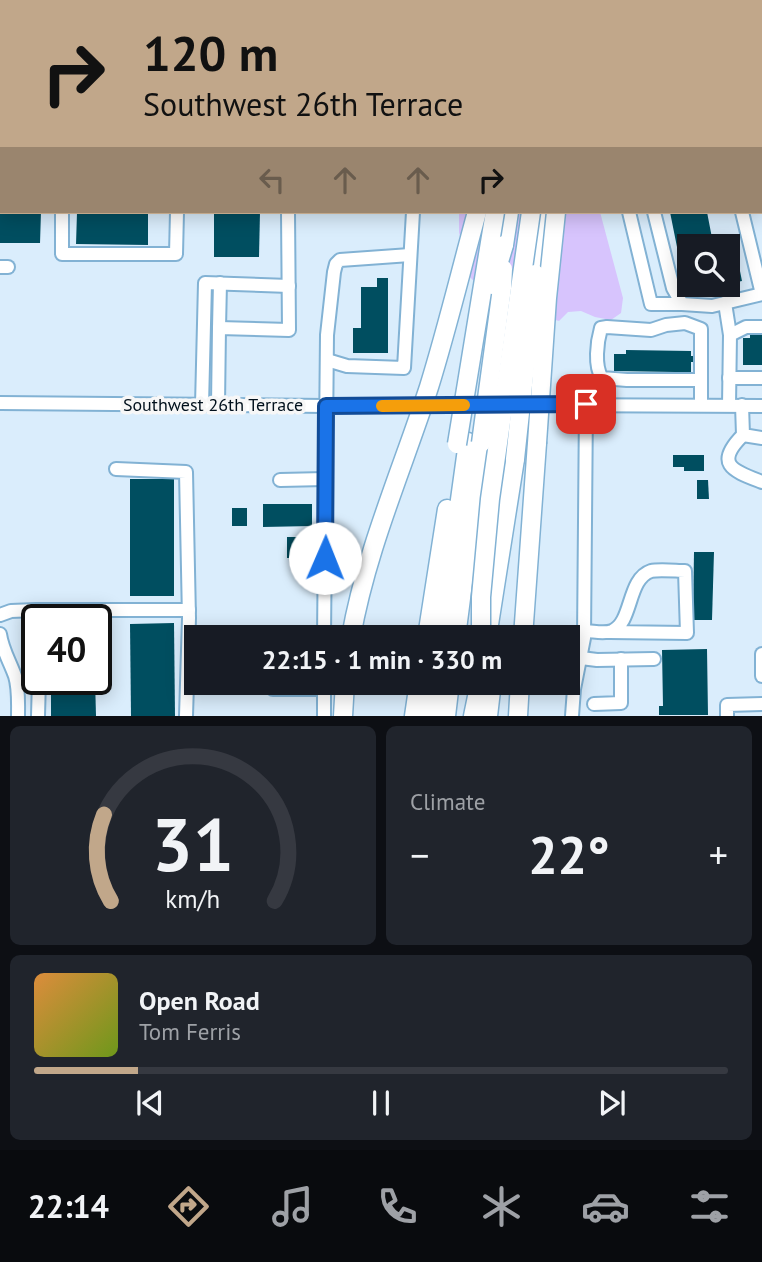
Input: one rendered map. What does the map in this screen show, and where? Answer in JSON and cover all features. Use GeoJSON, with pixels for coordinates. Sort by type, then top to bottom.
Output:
{"type":"FeatureCollection","features":[{"type":"Feature","properties":{"kind":"highway"},"geometry":{"type":"LineString","coordinates":[[353,625],[372,556],[425,400],[476,214]]}},
{"type":"Feature","properties":{"kind":"highway"},"geometry":{"type":"LineString","coordinates":[[443,625],[469,443],[495,214]]}},
{"type":"Feature","properties":{"kind":"highway"},"geometry":{"type":"LineString","coordinates":[[430,625],[502,288],[509,214]]}},
{"type":"Feature","properties":{"kind":"highway"},"geometry":{"type":"LineString","coordinates":[[480,625],[490,499],[531,214]]}},
{"type":"Feature","properties":{"kind":"highway"},"geometry":{"type":"LineString","coordinates":[[489,625],[504,538],[543,214]]}},
{"type":"Feature","properties":{"kind":"highway"},"geometry":{"type":"LineString","coordinates":[[524,625],[547,298],[556,214]]}},
{"type":"Feature","properties":{"kind":"highway"},"geometry":{"type":"LineString","coordinates":[[457,625],[469,443]]}},
{"type":"Feature","properties":{"kind":"highway"},"geometry":{"type":"LineString","coordinates":[[498,625],[510,527],[514,459]]}},
{"type":"Feature","properties":{"kind":"highway"},"geometry":{"type":"LineString","coordinates":[[482,625],[494,562],[504,538]]}},
{"type":"Feature","properties":{"kind":"highway"},"geometry":{"type":"LineString","coordinates":[[343,716],[344,695]]}},
{"type":"Feature","properties":{"kind":"highway"},"geometry":{"type":"LineString","coordinates":[[414,716],[417,695]]}},
{"type":"Feature","properties":{"kind":"highway"},"geometry":{"type":"LineString","coordinates":[[430,716],[432,695]]}},
{"type":"Feature","properties":{"kind":"highway"},"geometry":{"type":"LineString","coordinates":[[446,716],[448,695]]}},
{"type":"Feature","properties":{"kind":"highway"},"geometry":{"type":"LineString","coordinates":[[465,716],[469,695]]}},
{"type":"Feature","properties":{"kind":"highway"},"geometry":{"type":"LineString","coordinates":[[473,716],[477,695]]}},
{"type":"Feature","properties":{"kind":"highway"},"geometry":{"type":"LineString","coordinates":[[480,695],[480,716]]}},
{"type":"Feature","properties":{"kind":"highway"},"geometry":{"type":"LineString","coordinates":[[488,716],[490,695]]}},
{"type":"Feature","properties":{"kind":"highway"},"geometry":{"type":"LineString","coordinates":[[518,716],[519,695]]}},
{"type":"Feature","properties":{"kind":"street"},"geometry":{"type":"LineString","coordinates":[[62,214],[62,254],[176,254],[177,214]]}},
{"type":"Feature","properties":{"kind":"street"},"geometry":{"type":"LineString","coordinates":[[219,328],[289,330],[288,214]]}},
{"type":"Feature","properties":{"kind":"street"},"geometry":{"type":"LineString","coordinates":[[327,360],[347,366],[404,368],[413,214]]}},
{"type":"Feature","properties":{"kind":"street"},"geometry":{"type":"LineString","coordinates":[[629,214],[651,304],[712,306],[762,294],[742,214]]}},
{"type":"Feature","properties":{"kind":"street"},"geometry":{"type":"LineString","coordinates":[[654,214],[673,288],[682,304]]}},
{"type":"Feature","properties":{"kind":"street"},"geometry":{"type":"LineString","coordinates":[[324,625],[327,335],[334,272],[340,260],[410,255]]}},
{"type":"Feature","properties":{"kind":"street"},"geometry":{"type":"LineString","coordinates":[[202,405],[205,283],[289,285]]}},
{"type":"Feature","properties":{"kind":"street"},"geometry":{"type":"LineString","coordinates":[[218,405],[220,283]]}},
{"type":"Feature","properties":{"kind":"street"},"geometry":{"type":"LineString","coordinates":[[725,303],[730,335],[729,378],[743,435]]}},
{"type":"Feature","properties":{"kind":"street"},"geometry":{"type":"LineString","coordinates":[[602,405],[602,378],[598,371],[601,328],[651,330],[685,323],[701,329],[701,405]]}},
{"type":"Feature","properties":{"kind":"street"},"geometry":{"type":"LineString","coordinates":[[730,335],[746,327],[762,327]]}},
{"type":"Feature","properties":{"kind":"street"},"geometry":{"type":"LineString","coordinates":[[602,378],[701,380]]}},
{"type":"Feature","properties":{"kind":"street"},"geometry":{"type":"LineString","coordinates":[[729,378],[762,379]]}},
{"type":"Feature","properties":{"kind":"street","name":"Southwest 26th Terrace"},"geometry":{"type":"LineString","coordinates":[[0,403],[762,406]]}},
{"type":"Feature","properties":{"kind":"street"},"geometry":{"type":"LineString","coordinates":[[572,716],[584,631],[586,404]]}},
{"type":"Feature","properties":{"kind":"street"},"geometry":{"type":"LineString","coordinates":[[743,435],[762,438]]}},
{"type":"Feature","properties":{"kind":"street"},"geometry":{"type":"LineString","coordinates":[[743,435],[730,450],[728,461],[731,468],[737,472],[762,482]]}},
{"type":"Feature","properties":{"kind":"street"},"geometry":{"type":"LineString","coordinates":[[116,469],[186,472],[189,610],[186,716]]}},
{"type":"Feature","properties":{"kind":"street"},"geometry":{"type":"LineString","coordinates":[[280,480],[325,479]]}},
{"type":"Feature","properties":{"kind":"street"},"geometry":{"type":"LineString","coordinates":[[584,631],[610,632],[687,633],[685,571],[651,571],[639,580],[621,622],[610,632]]}},
{"type":"Feature","properties":{"kind":"street"},"geometry":{"type":"LineString","coordinates":[[112,613],[189,610]]}},
{"type":"Feature","properties":{"kind":"street"},"geometry":{"type":"LineString","coordinates":[[0,615],[11,611],[21,613]]}},
{"type":"Feature","properties":{"kind":"street"},"geometry":{"type":"LineString","coordinates":[[0,634],[16,678],[18,716]]}},
{"type":"Feature","properties":{"kind":"street"},"geometry":{"type":"LineString","coordinates":[[762,654],[762,676]]}},
{"type":"Feature","properties":{"kind":"street"},"geometry":{"type":"LineString","coordinates":[[581,658],[654,659]]}},
{"type":"Feature","properties":{"kind":"street"},"geometry":{"type":"LineString","coordinates":[[594,704],[621,703],[621,659]]}},
{"type":"Feature","properties":{"kind":"street"},"geometry":{"type":"LineString","coordinates":[[38,716],[39,695]]}},
{"type":"Feature","properties":{"kind":"street"},"geometry":{"type":"LineString","coordinates":[[324,695],[324,716]]}},
{"type":"Feature","properties":{"kind":"street"},"geometry":{"type":"LineString","coordinates":[[727,716],[727,705],[762,704]]}},
{"type":"Feature","properties":{"kind":"shaded area"},"geometry":{"type":"Polygon","coordinates":[[[459,214],[601,214],[623,298],[621,313],[611,320],[581,311],[568,312],[559,321],[495,303],[468,275],[459,232],[459,214]]]}},
{"type":"Feature","properties":{"kind":"building"},"geometry":{"type":"Polygon","coordinates":[[[0,214],[41,214],[40,243],[0,243],[0,214]]]}},
{"type":"Feature","properties":{"kind":"building"},"geometry":{"type":"Polygon","coordinates":[[[77,214],[148,214],[148,245],[76,244],[77,214]]]}},
{"type":"Feature","properties":{"kind":"building"},"geometry":{"type":"Polygon","coordinates":[[[214,214],[260,214],[259,257],[214,257],[214,214]]]}},
{"type":"Feature","properties":{"kind":"building"},"geometry":{"type":"Polygon","coordinates":[[[670,214],[707,214],[711,234],[677,234],[677,247],[670,214]]]}},
{"type":"Feature","properties":{"kind":"building"},"geometry":{"type":"Polygon","coordinates":[[[377,278],[388,278],[388,353],[353,353],[353,328],[361,328],[361,287],[377,287],[377,278]]]}},
{"type":"Feature","properties":{"kind":"building"},"geometry":{"type":"Polygon","coordinates":[[[750,332],[762,332],[762,365],[743,365],[743,338],[750,338],[750,332]]]}},
{"type":"Feature","properties":{"kind":"building"},"geometry":{"type":"Polygon","coordinates":[[[626,350],[691,351],[691,356],[695,356],[694,362],[691,362],[691,375],[675,372],[614,371],[614,354],[626,354],[626,350]]]}},
{"type":"Feature","properties":{"kind":"building"},"geometry":{"type":"Polygon","coordinates":[[[673,455],[704,455],[704,471],[684,471],[684,467],[673,467],[673,455]]]}},
{"type":"Feature","properties":{"kind":"building"},"geometry":{"type":"Polygon","coordinates":[[[130,479],[174,479],[174,596],[130,596],[130,479]]]}},
{"type":"Feature","properties":{"kind":"building"},"geometry":{"type":"Polygon","coordinates":[[[697,480],[708,480],[709,499],[697,499],[697,480]]]}},
{"type":"Feature","properties":{"kind":"building"},"geometry":{"type":"Polygon","coordinates":[[[263,504],[312,504],[312,526],[263,527],[263,504]]]}},
{"type":"Feature","properties":{"kind":"building"},"geometry":{"type":"Polygon","coordinates":[[[232,508],[247,508],[247,526],[232,526],[232,508]]]}},
{"type":"Feature","properties":{"kind":"building"},"geometry":{"type":"Polygon","coordinates":[[[287,537],[300,537],[300,558],[287,558],[287,537]]]}},
{"type":"Feature","properties":{"kind":"building"},"geometry":{"type":"Polygon","coordinates":[[[694,552],[714,552],[712,620],[693,620],[694,552]]]}},
{"type":"Feature","properties":{"kind":"building"},"geometry":{"type":"Polygon","coordinates":[[[174,623],[175,716],[131,716],[130,624],[174,623]]]}},
{"type":"Feature","properties":{"kind":"building"},"geometry":{"type":"Polygon","coordinates":[[[707,649],[708,715],[659,715],[659,706],[663,706],[662,650],[707,649]]]}},
{"type":"Feature","properties":{"kind":"building"},"geometry":{"type":"Polygon","coordinates":[[[51,695],[95,695],[96,716],[51,716],[51,695]]]}},
{"type":"Feature","properties":{"kind":"slow traffic"},"geometry":{"type":"LineString","coordinates":[[382,406],[464,405]]}},
{"type":"Feature","properties":{"kind":"route"},"geometry":{"type":"LineString","coordinates":[[325,558],[326,406],[586,404]]}}]}
